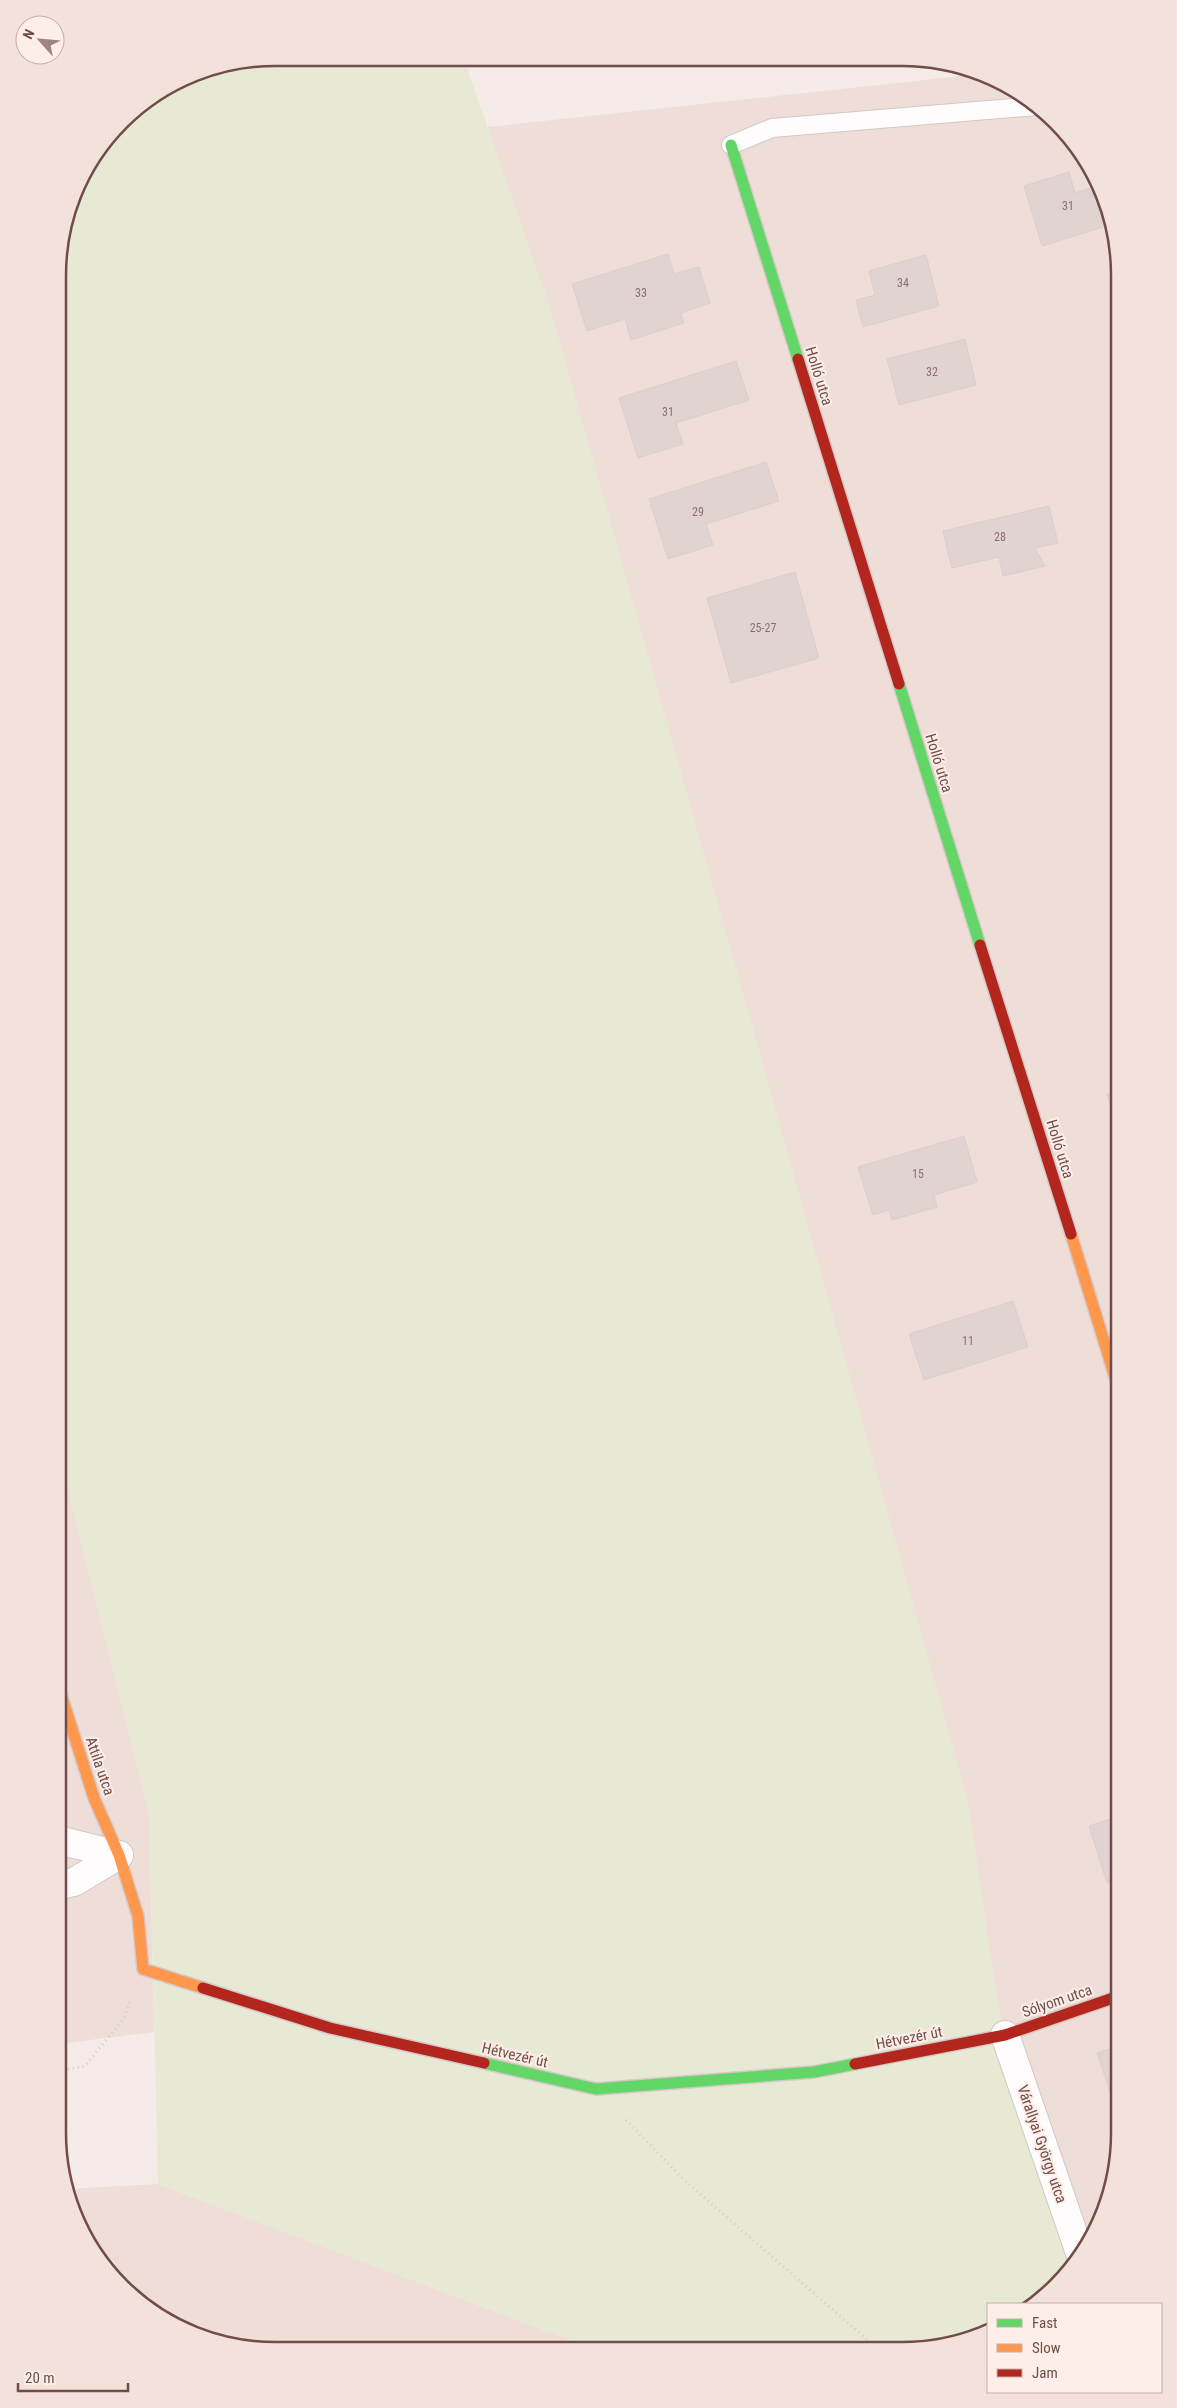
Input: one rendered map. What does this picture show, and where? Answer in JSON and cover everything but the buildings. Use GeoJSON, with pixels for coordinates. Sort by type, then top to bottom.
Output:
{"type":"FeatureCollection","features":[{"type":"Feature","properties":{"kind":"street","name":"Holló utca"},"geometry":{"type":"LineString","coordinates":[[731,145],[1111,1364]]}},
{"type":"Feature","properties":{"kind":"street","name":"Attila utca"},"geometry":{"type":"LineString","coordinates":[[66,1710],[94,1798],[119,1855]]}},
{"type":"Feature","properties":{"kind":"street"},"geometry":{"type":"LineString","coordinates":[[66,1842],[119,1855]]}},
{"type":"Feature","properties":{"kind":"street"},"geometry":{"type":"LineString","coordinates":[[66,1884],[74,1882],[119,1855]]}},
{"type":"Feature","properties":{"kind":"street"},"geometry":{"type":"LineString","coordinates":[[119,1855],[138,1916],[142,1969]]}},
{"type":"Feature","properties":{"kind":"street","name":"Hétvezér út"},"geometry":{"type":"LineString","coordinates":[[142,1969],[330,2028],[596,2089],[814,2072],[1005,2035]]}},
{"type":"Feature","properties":{"kind":"street","name":"Sólyom utca"},"geometry":{"type":"LineString","coordinates":[[1005,2035],[1111,1999]]}},
{"type":"Feature","properties":{"kind":"street","name":"Várallyai György utca"},"geometry":{"type":"LineString","coordinates":[[1005,2035],[1078,2246]]}},
{"type":"Feature","properties":{"kind":"lane"},"geometry":{"type":"LineString","coordinates":[[731,145],[772,128],[1026,107]]}},
{"type":"Feature","properties":{"kind":"path"},"geometry":{"type":"LineString","coordinates":[[66,2070],[85,2066],[124,2018],[142,1969]]}},
{"type":"Feature","properties":{"kind":"path"},"geometry":{"type":"LineString","coordinates":[[596,2089],[684,2180],[870,2342]]}},
{"type":"Feature","properties":{"kind":"shaded area"},"geometry":{"type":"Polygon","coordinates":[[[965,76],[982,82],[1018,101],[1050,127],[1068,148],[1083,171],[1095,195],[1104,221],[1111,275],[1111,2133],[1107,2174],[1100,2200],[1083,2237],[1067,2262],[488,127],[965,76]]]}},
{"type":"Feature","properties":{"kind":"shaded area"},"geometry":{"type":"Polygon","coordinates":[[[66,1481],[149,1813],[154,2032],[66,2043],[66,1481]]]}},
{"type":"Feature","properties":{"kind":"shaded area"},"geometry":{"type":"Polygon","coordinates":[[[158,2184],[576,2342],[275,2342],[221,2335],[195,2326],[171,2314],[148,2299],[127,2281],[109,2260],[94,2237],[82,2213],[73,2189],[158,2184]]]}},
{"type":"Feature","properties":{"kind":"green space"},"geometry":{"type":"Polygon","coordinates":[[[275,66],[466,66],[550,307],[968,1801],[999,2011],[1067,2262],[1050,2281],[1024,2303],[987,2303],[987,2324],[943,2338],[902,2342],[576,2342],[158,2184],[149,1813],[66,1481],[66,275],[70,234],[82,195],[101,159],[118,137],[137,118],[159,101],[195,82],[234,70],[275,66]]]}},
{"type":"Feature","properties":{"kind":"traffic: fast"},"geometry":{"type":"LineString","coordinates":[[731,145],[798,359]]}},
{"type":"Feature","properties":{"kind":"traffic: fast"},"geometry":{"type":"LineString","coordinates":[[899,684],[980,945]]}},
{"type":"Feature","properties":{"kind":"traffic: fast"},"geometry":{"type":"LineString","coordinates":[[484,2063],[596,2089],[814,2072],[855,2064]]}},
{"type":"Feature","properties":{"kind":"traffic: slow"},"geometry":{"type":"LineString","coordinates":[[1071,1234],[1111,1364]]}},
{"type":"Feature","properties":{"kind":"traffic: slow"},"geometry":{"type":"LineString","coordinates":[[66,1710],[94,1798],[119,1855],[138,1916],[143,1969],[203,1988]]}},
{"type":"Feature","properties":{"kind":"traffic: jam"},"geometry":{"type":"LineString","coordinates":[[798,359],[899,684]]}},
{"type":"Feature","properties":{"kind":"traffic: jam"},"geometry":{"type":"LineString","coordinates":[[980,945],[1071,1234]]}},
{"type":"Feature","properties":{"kind":"traffic: jam"},"geometry":{"type":"LineString","coordinates":[[203,1988],[330,2028],[484,2063]]}},
{"type":"Feature","properties":{"kind":"traffic: jam"},"geometry":{"type":"LineString","coordinates":[[855,2064],[1005,2035],[1111,1999]]}}]}
